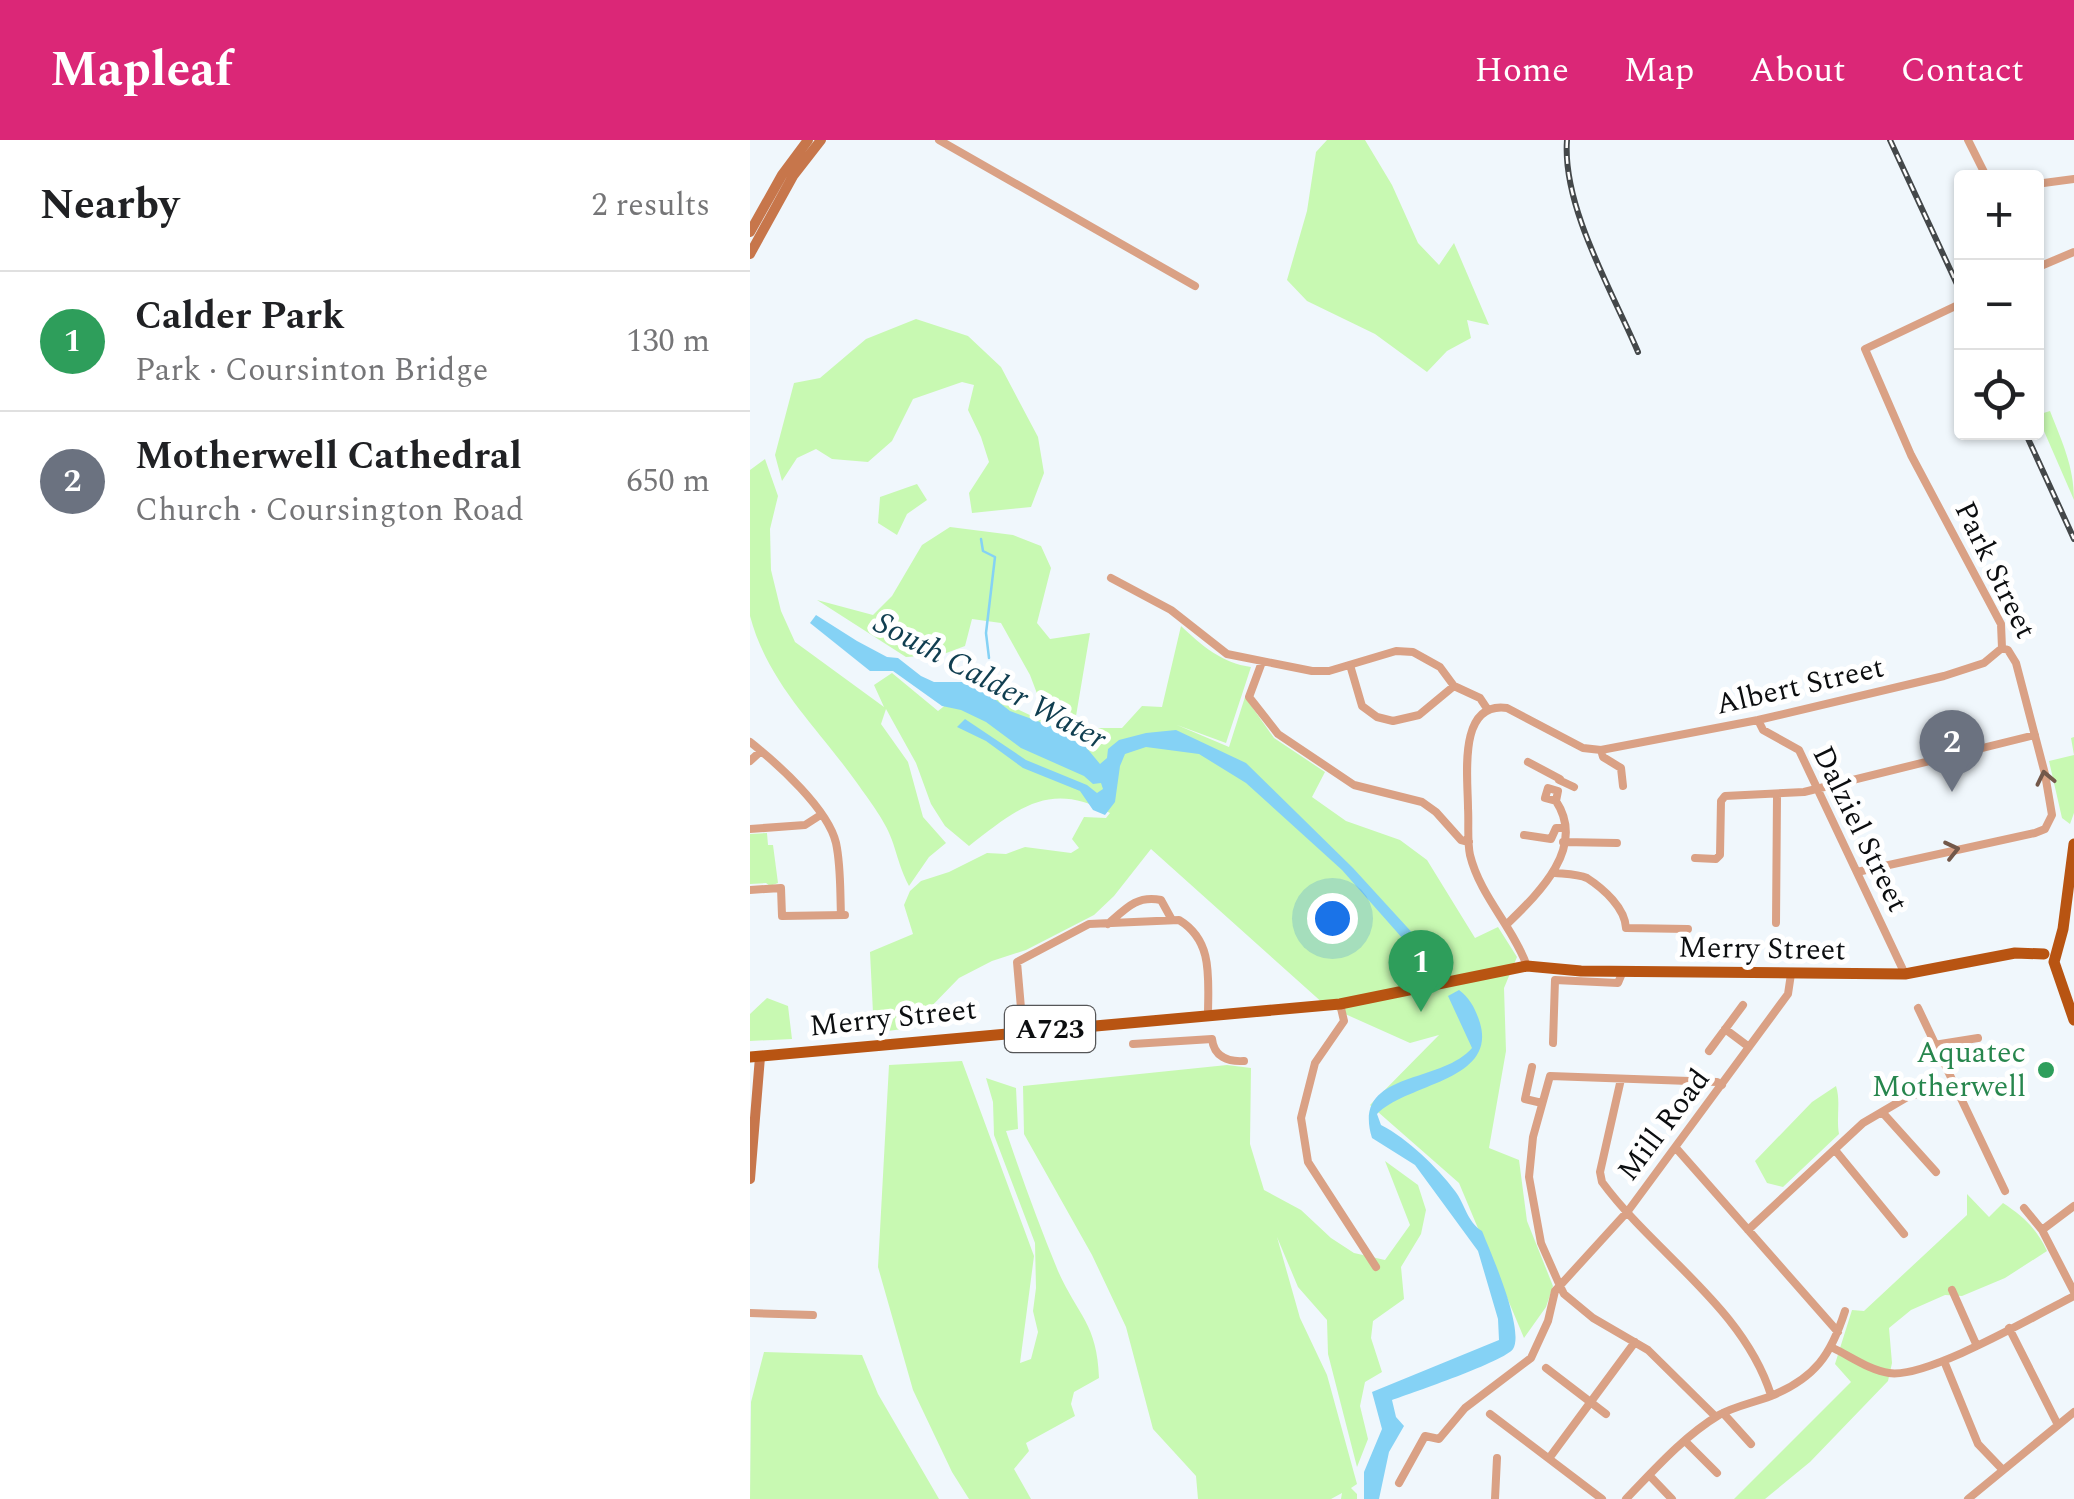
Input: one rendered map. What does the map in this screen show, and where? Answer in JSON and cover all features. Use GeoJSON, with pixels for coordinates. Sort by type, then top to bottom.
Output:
{"type":"FeatureCollection","features":[{"type":"Feature","properties":{"kind":"main road"},"geometry":{"type":"LineString","coordinates":[[2074,844],[2062,929],[2051,954],[2074,1020]]}},
{"type":"Feature","properties":{"kind":"main road","name":"Merry Street"},"geometry":{"type":"LineString","coordinates":[[755,1057],[1340,1004],[1527,966],[1624,972],[1905,974],[2015,953],[2051,954]]}},
{"type":"Feature","properties":{"kind":"street"},"geometry":{"type":"LineString","coordinates":[[750,232],[782,175],[808,140]]}},
{"type":"Feature","properties":{"kind":"street"},"geometry":{"type":"LineString","coordinates":[[750,254],[794,176],[821,140]]}},
{"type":"Feature","properties":{"kind":"street"},"geometry":{"type":"LineString","coordinates":[[939,140],[1196,286]]}},
{"type":"Feature","properties":{"kind":"street"},"geometry":{"type":"LineString","coordinates":[[1968,140],[1983,170]]}},
{"type":"Feature","properties":{"kind":"street"},"geometry":{"type":"LineString","coordinates":[[2044,183],[2074,179]]}},
{"type":"Feature","properties":{"kind":"street"},"geometry":{"type":"LineString","coordinates":[[2044,265],[2074,252]]}},
{"type":"Feature","properties":{"kind":"street","name":"Park Street"},"geometry":{"type":"LineString","coordinates":[[1857,872],[2036,833],[2045,829],[2052,815],[2016,663],[2008,650],[2002,648],[2002,624],[1911,455],[1865,348],[1954,308]]}},
{"type":"Feature","properties":{"kind":"street"},"geometry":{"type":"LineString","coordinates":[[1110,578],[1171,610],[1228,654],[1312,672],[1330,671],[1396,652],[1413,652],[1440,667],[1454,686],[1480,698],[1488,710]]}},
{"type":"Feature","properties":{"kind":"street","name":"Albert Street"},"geometry":{"type":"LineString","coordinates":[[1601,750],[1758,720],[1971,668],[2002,648]]}},
{"type":"Feature","properties":{"kind":"street"},"geometry":{"type":"LineString","coordinates":[[1262,662],[1249,698],[1278,734],[1354,785],[1422,802],[1461,840],[1469,842]]}},
{"type":"Feature","properties":{"kind":"street"},"geometry":{"type":"LineString","coordinates":[[1350,665],[1362,706],[1393,721],[1420,715],[1454,686]]}},
{"type":"Feature","properties":{"kind":"street"},"geometry":{"type":"LineString","coordinates":[[1527,966],[1470,854],[1468,746],[1476,721],[1488,710],[1507,708],[1583,748],[1601,750],[1603,757],[1621,768],[1623,786]]}},
{"type":"Feature","properties":{"kind":"street","name":"Dalziel Street"},"geometry":{"type":"LineString","coordinates":[[1758,720],[1763,730],[1799,750],[1905,974]]}},
{"type":"Feature","properties":{"kind":"street"},"geometry":{"type":"LineString","coordinates":[[1695,858],[1720,855],[1723,797],[1804,792],[2035,735]]}},
{"type":"Feature","properties":{"kind":"street"},"geometry":{"type":"LineString","coordinates":[[750,742],[771,757],[827,822],[836,845],[844,915],[782,916],[780,888],[750,890]]}},
{"type":"Feature","properties":{"kind":"street"},"geometry":{"type":"LineString","coordinates":[[750,761],[762,751]]}},
{"type":"Feature","properties":{"kind":"street"},"geometry":{"type":"LineString","coordinates":[[1528,762],[1557,784],[1574,787]]}},
{"type":"Feature","properties":{"kind":"street"},"geometry":{"type":"LineString","coordinates":[[1506,925],[1554,873],[1565,828],[1564,813],[1556,801],[1557,784]]}},
{"type":"Feature","properties":{"kind":"street"},"geometry":{"type":"LineString","coordinates":[[1776,923],[1777,796]]}},
{"type":"Feature","properties":{"kind":"street"},"geometry":{"type":"LineString","coordinates":[[750,829],[805,825],[819,816]]}},
{"type":"Feature","properties":{"kind":"street"},"geometry":{"type":"LineString","coordinates":[[1524,835],[1551,839],[1556,828],[1565,828]]}},
{"type":"Feature","properties":{"kind":"street"},"geometry":{"type":"LineString","coordinates":[[1563,842],[1617,843]]}},
{"type":"Feature","properties":{"kind":"street"},"geometry":{"type":"LineString","coordinates":[[1554,873],[1585,877],[1626,914],[1626,928],[1688,929]]}},
{"type":"Feature","properties":{"kind":"street"},"geometry":{"type":"LineString","coordinates":[[1108,924],[1132,902],[1146,897],[1161,900],[1172,920]]}},
{"type":"Feature","properties":{"kind":"street"},"geometry":{"type":"LineString","coordinates":[[1022,1031],[1017,962],[1089,924],[1179,920],[1187,925],[1207,956],[1208,1016]]}},
{"type":"Feature","properties":{"kind":"street"},"geometry":{"type":"LineString","coordinates":[[1553,1043],[1554,980],[1618,983],[1624,972]]}},
{"type":"Feature","properties":{"kind":"street","name":"Mill Road"},"geometry":{"type":"LineString","coordinates":[[1557,1288],[1628,1211],[1676,1148],[1788,994],[1791,974]]}},
{"type":"Feature","properties":{"kind":"street"},"geometry":{"type":"LineString","coordinates":[[1340,1004],[1344,1021],[1316,1063],[1301,1118],[1308,1162],[1376,1267]]}},
{"type":"Feature","properties":{"kind":"street"},"geometry":{"type":"LineString","coordinates":[[1709,1051],[1743,1005]]}},
{"type":"Feature","properties":{"kind":"street"},"geometry":{"type":"LineString","coordinates":[[1918,1008],[2006,1191]]}},
{"type":"Feature","properties":{"kind":"street"},"geometry":{"type":"LineString","coordinates":[[1182,1018],[1185,1040]]}},
{"type":"Feature","properties":{"kind":"street"},"geometry":{"type":"LineString","coordinates":[[1725,1029],[1750,1047]]}},
{"type":"Feature","properties":{"kind":"street"},"geometry":{"type":"LineString","coordinates":[[1934,1045],[1978,1038]]}},
{"type":"Feature","properties":{"kind":"street"},"geometry":{"type":"LineString","coordinates":[[1133,1044],[1212,1039],[1222,1057],[1244,1062]]}},
{"type":"Feature","properties":{"kind":"street"},"geometry":{"type":"LineString","coordinates":[[750,1179],[755,1057]]}},
{"type":"Feature","properties":{"kind":"street"},"geometry":{"type":"LineString","coordinates":[[1532,1067],[1524,1099],[1542,1104]]}},
{"type":"Feature","properties":{"kind":"street"},"geometry":{"type":"LineString","coordinates":[[1722,1085],[1550,1076],[1533,1137],[1528,1177],[1541,1243],[1557,1288],[1593,1318],[1635,1342],[1750,1444]]}},
{"type":"Feature","properties":{"kind":"street"},"geometry":{"type":"LineString","coordinates":[[1621,1079],[1600,1176],[1604,1185],[1734,1326],[1754,1356],[1772,1396]]}},
{"type":"Feature","properties":{"kind":"street"},"geometry":{"type":"LineString","coordinates":[[1748,1230],[1863,1123],[1909,1096],[1954,1084]]}},
{"type":"Feature","properties":{"kind":"street"},"geometry":{"type":"LineString","coordinates":[[1882,1112],[1936,1172]]}},
{"type":"Feature","properties":{"kind":"street"},"geometry":{"type":"LineString","coordinates":[[1676,1148],[1838,1332]]}},
{"type":"Feature","properties":{"kind":"street"},"geometry":{"type":"LineString","coordinates":[[1835,1150],[1904,1234]]}},
{"type":"Feature","properties":{"kind":"street"},"geometry":{"type":"LineString","coordinates":[[2042,1230],[2074,1206]]}},
{"type":"Feature","properties":{"kind":"street"},"geometry":{"type":"LineString","coordinates":[[1833,1348],[1886,1373],[1902,1374],[1944,1360],[2074,1294],[2042,1230],[2024,1208]]}},
{"type":"Feature","properties":{"kind":"street"},"geometry":{"type":"LineString","coordinates":[[1399,1483],[1425,1436],[1438,1439],[1465,1408],[1532,1358],[1557,1288]]}},
{"type":"Feature","properties":{"kind":"street"},"geometry":{"type":"LineString","coordinates":[[1952,1290],[1976,1344]]}},
{"type":"Feature","properties":{"kind":"street"},"geometry":{"type":"LineString","coordinates":[[1626,1499],[1685,1440],[1719,1415],[1772,1396],[1807,1375],[1833,1348],[1845,1311]]}},
{"type":"Feature","properties":{"kind":"street"},"geometry":{"type":"LineString","coordinates":[[750,1313],[814,1316]]}},
{"type":"Feature","properties":{"kind":"street"},"geometry":{"type":"LineString","coordinates":[[2009,1328],[2058,1424]]}},
{"type":"Feature","properties":{"kind":"street"},"geometry":{"type":"LineString","coordinates":[[1550,1456],[1635,1342]]}},
{"type":"Feature","properties":{"kind":"street"},"geometry":{"type":"LineString","coordinates":[[1944,1360],[1978,1444],[2002,1469]]}},
{"type":"Feature","properties":{"kind":"street"},"geometry":{"type":"LineString","coordinates":[[1546,1368],[1606,1414]]}},
{"type":"Feature","properties":{"kind":"street"},"geometry":{"type":"LineString","coordinates":[[1968,1499],[2074,1412]]}},
{"type":"Feature","properties":{"kind":"street"},"geometry":{"type":"LineString","coordinates":[[1490,1414],[1602,1499]]}},
{"type":"Feature","properties":{"kind":"street"},"geometry":{"type":"LineString","coordinates":[[1685,1440],[1716,1473]]}},
{"type":"Feature","properties":{"kind":"street"},"geometry":{"type":"LineString","coordinates":[[1495,1499],[1497,1458]]}},
{"type":"Feature","properties":{"kind":"street"},"geometry":{"type":"LineString","coordinates":[[1649,1475],[1672,1499]]}},
{"type":"Feature","properties":{"kind":"green space"},"geometry":{"type":"Polygon","coordinates":[[[1327,140],[1365,140],[1392,185],[1418,243],[1439,265],[1454,243],[1489,325],[1467,320],[1471,338],[1447,351],[1427,372],[1375,334],[1307,301],[1287,280],[1307,211],[1316,152],[1327,140]]]}},
{"type":"Feature","properties":{"kind":"green space"},"geometry":{"type":"Polygon","coordinates":[[[916,319],[968,336],[1001,367],[1038,437],[1044,473],[1031,507],[972,513],[969,493],[989,462],[968,410],[974,385],[962,382],[913,399],[892,441],[868,462],[832,459],[816,449],[797,458],[782,481],[775,455],[794,383],[820,378],[866,339],[916,319]]]}},
{"type":"Feature","properties":{"kind":"green space"},"geometry":{"type":"Polygon","coordinates":[[[2050,411],[2063,444],[2074,500],[2044,431],[2044,413],[2050,411]]]}},
{"type":"Feature","properties":{"kind":"green space"},"geometry":{"type":"Polygon","coordinates":[[[765,459],[778,496],[770,529],[771,570],[781,611],[795,642],[884,707],[874,685],[892,673],[938,711],[976,681],[1011,706],[1072,735],[1076,728],[1122,728],[1142,706],[1162,707],[1181,626],[1213,652],[1251,667],[1226,743],[1177,725],[1229,747],[1245,697],[1274,738],[1325,772],[1312,797],[1346,821],[1400,840],[1427,860],[1475,938],[1498,927],[1517,957],[1504,988],[1506,1051],[1489,1148],[1519,1160],[1527,1221],[1553,1286],[1546,1307],[1524,1338],[1459,1183],[1370,1105],[1439,1035],[1410,1043],[1325,1005],[1151,849],[1094,915],[959,978],[916,1027],[874,1033],[870,952],[913,934],[904,905],[910,891],[921,881],[987,853],[1006,854],[1025,847],[1071,853],[1079,848],[1072,839],[1084,817],[1106,818],[1110,813],[1088,803],[1052,799],[1019,810],[969,846],[945,826],[931,804],[916,763],[886,709],[881,724],[908,762],[923,817],[946,843],[929,857],[909,886],[882,820],[781,684],[758,640],[750,616],[750,470],[765,459]]]}},
{"type":"Feature","properties":{"kind":"green space"},"geometry":{"type":"Polygon","coordinates":[[[917,484],[927,500],[907,514],[897,535],[878,523],[880,497],[917,484]]]}},
{"type":"Feature","properties":{"kind":"green space"},"geometry":{"type":"Polygon","coordinates":[[[950,527],[1013,535],[1041,546],[1051,568],[1037,623],[1050,639],[1090,633],[1075,722],[1044,712],[1030,675],[1001,623],[972,619],[965,646],[941,655],[906,657],[817,600],[873,615],[892,596],[922,545],[950,527]]]}},
{"type":"Feature","properties":{"kind":"green space"},"geometry":{"type":"Polygon","coordinates":[[[2074,755],[2074,813],[2070,824],[2062,818],[2049,761],[2074,755]]]}},
{"type":"Feature","properties":{"kind":"green space"},"geometry":{"type":"Polygon","coordinates":[[[767,833],[768,845],[773,845],[778,883],[750,884],[750,834],[767,833]]]}},
{"type":"Feature","properties":{"kind":"green space"},"geometry":{"type":"Polygon","coordinates":[[[767,998],[788,1006],[792,1039],[750,1041],[750,1014],[767,998]]]}},
{"type":"Feature","properties":{"kind":"green space"},"geometry":{"type":"Polygon","coordinates":[[[962,1061],[1034,1256],[1020,1363],[1031,1359],[1038,1332],[1033,1311],[1035,1243],[994,1135],[993,1102],[986,1078],[1016,1088],[1018,1129],[1006,1131],[1051,1254],[1095,1344],[1099,1378],[1074,1392],[1071,1404],[1075,1416],[1026,1443],[1029,1451],[1014,1469],[1031,1499],[969,1499],[913,1390],[878,1267],[889,1065],[962,1061]]]}},
{"type":"Feature","properties":{"kind":"green space"},"geometry":{"type":"Polygon","coordinates":[[[1227,1065],[1251,1068],[1250,1144],[1264,1190],[1301,1210],[1354,1253],[1385,1260],[1410,1225],[1385,1161],[1418,1185],[1426,1210],[1421,1234],[1401,1267],[1404,1299],[1373,1321],[1371,1338],[1382,1372],[1365,1382],[1360,1406],[1368,1439],[1357,1467],[1328,1354],[1327,1320],[1298,1287],[1277,1237],[1300,1318],[1327,1375],[1357,1484],[1351,1488],[1357,1499],[1341,1499],[1342,1493],[1331,1499],[1198,1499],[1196,1476],[1153,1429],[1126,1327],[1092,1255],[1024,1134],[1023,1086],[1227,1065]]]}},
{"type":"Feature","properties":{"kind":"green space"},"geometry":{"type":"Polygon","coordinates":[[[1836,1086],[1839,1134],[1783,1187],[1767,1183],[1755,1161],[1812,1102],[1836,1086]]]}},
{"type":"Feature","properties":{"kind":"green space"},"geometry":{"type":"Polygon","coordinates":[[[1967,1194],[1989,1217],[2003,1203],[2034,1230],[2047,1251],[2005,1278],[1962,1296],[1945,1295],[1911,1310],[1889,1328],[1892,1363],[1888,1381],[1810,1462],[1765,1499],[1734,1499],[1851,1382],[1835,1364],[1852,1310],[1864,1311],[1967,1215],[1967,1194]]]}},
{"type":"Feature","properties":{"kind":"green space"},"geometry":{"type":"Polygon","coordinates":[[[764,1352],[862,1355],[878,1394],[939,1499],[750,1499],[751,1402],[764,1352]]]}},
{"type":"Feature","properties":{"kind":"water","name":"South Calder Water"},"geometry":{"type":"Polygon","coordinates":[[[816,615],[887,657],[898,658],[934,682],[973,682],[1010,711],[1062,730],[1085,746],[1100,764],[1107,758],[1108,749],[1119,740],[1176,730],[1246,763],[1353,868],[1449,973],[1434,974],[1342,870],[1246,783],[1199,754],[1146,747],[1125,754],[1115,802],[1105,815],[1093,810],[1080,791],[1023,768],[986,741],[957,727],[965,719],[1026,760],[1087,785],[1097,793],[1103,789],[1101,783],[1093,784],[1084,776],[1021,748],[986,722],[942,706],[893,671],[870,671],[810,623],[816,615]]]}},
{"type":"Feature","properties":{"kind":"water"},"geometry":{"type":"Polygon","coordinates":[[[1459,990],[1480,1023],[1482,1042],[1475,1057],[1446,1079],[1377,1114],[1381,1125],[1412,1146],[1440,1173],[1482,1231],[1505,1291],[1515,1339],[1513,1349],[1494,1361],[1392,1400],[1396,1417],[1404,1426],[1389,1452],[1379,1499],[1364,1499],[1364,1472],[1382,1429],[1372,1392],[1499,1340],[1498,1319],[1478,1251],[1415,1165],[1372,1138],[1369,1116],[1374,1100],[1386,1089],[1458,1060],[1472,1048],[1448,996],[1459,990]]]}},
{"type":"Feature","properties":{"kind":"waterway"},"geometry":{"type":"LineString","coordinates":[[981,539],[983,551],[995,557],[986,633],[989,658]]}},
{"type":"Feature","properties":{"kind":"railway"},"geometry":{"type":"LineString","coordinates":[[1567,140],[1572,192],[1580,220],[1638,352]]}},
{"type":"Feature","properties":{"kind":"railway"},"geometry":{"type":"LineString","coordinates":[[1890,140],[1954,278]]}},
{"type":"Feature","properties":{"kind":"railway"},"geometry":{"type":"LineString","coordinates":[[2029,440],[2074,539]]}},
{"type":"Feature","properties":{"kind":"place","name":"Motherwell Cathedral"},"geometry":{"type":"Point","coordinates":[1952,792]}},
{"type":"Feature","properties":{"kind":"place","name":"Calder Park"},"geometry":{"type":"Point","coordinates":[1421,1012]}},
{"type":"Feature","properties":{"kind":"place","name":"Aquatec Motherwell"},"geometry":{"type":"Point","coordinates":[2046,1070]}}]}
